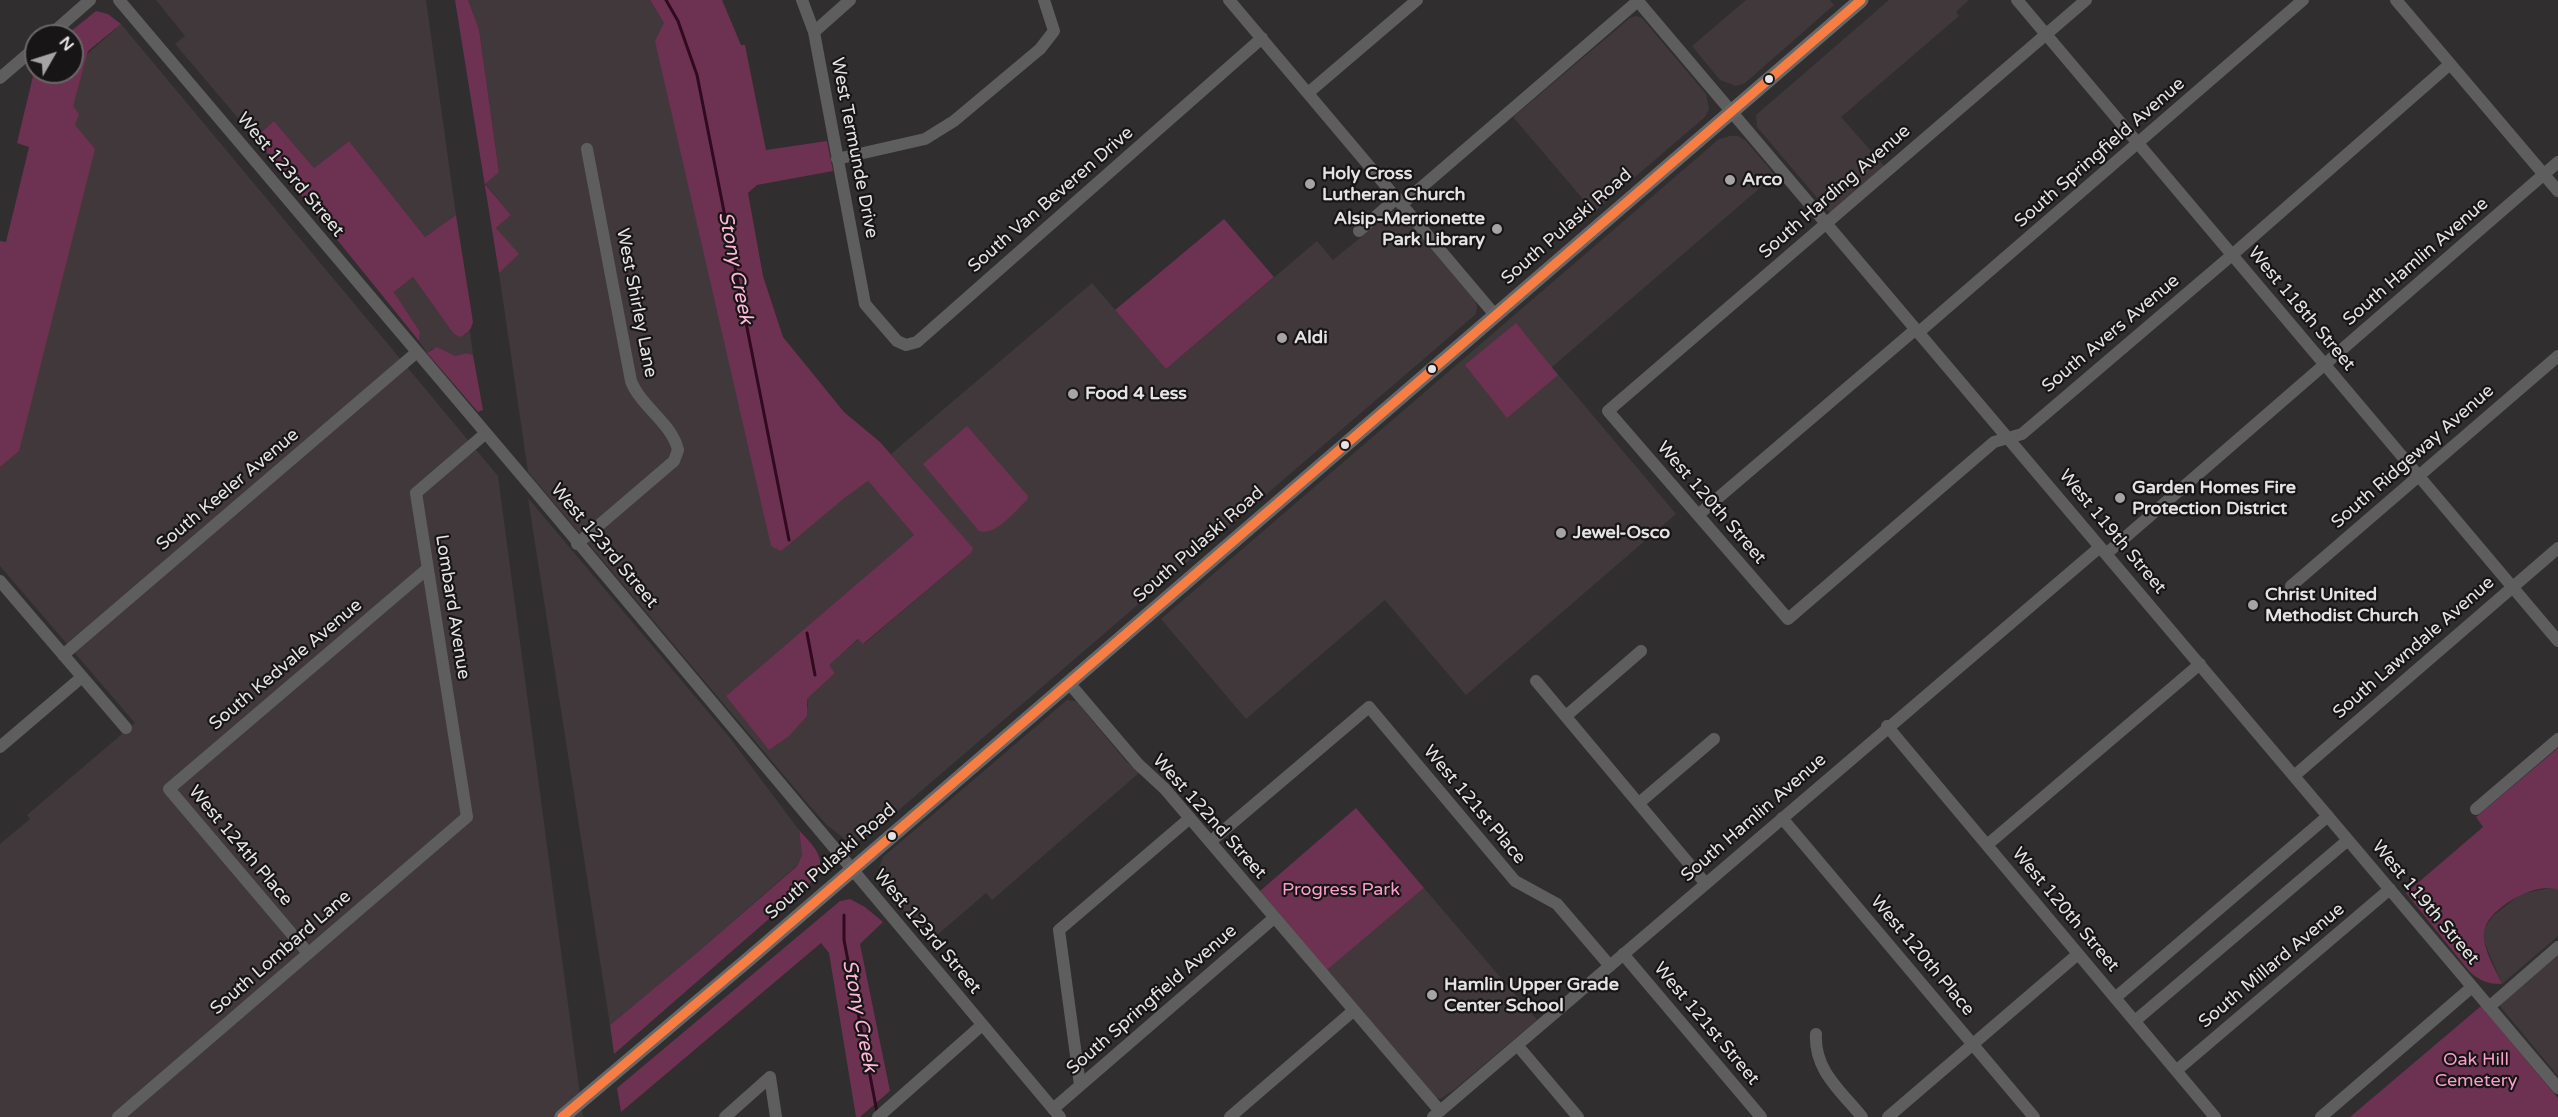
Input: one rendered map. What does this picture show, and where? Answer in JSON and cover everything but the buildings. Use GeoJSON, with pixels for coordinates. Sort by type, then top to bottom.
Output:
{"type":"FeatureCollection","features":[{"type":"Feature","properties":{"kind":"main road","name":"South Pulaski Road"},"geometry":{"type":"LineString","coordinates":[[564,1115],[852,870],[1861,0]]}},
{"type":"Feature","properties":{"kind":"street"},"geometry":{"type":"LineString","coordinates":[[63,24],[90,0]]}},
{"type":"Feature","properties":{"kind":"street","name":"West 123rd Street"},"geometry":{"type":"LineString","coordinates":[[118,0],[486,433],[1056,1113]]}},
{"type":"Feature","properties":{"kind":"street","name":"West Termunde Drive"},"geometry":{"type":"LineString","coordinates":[[802,0],[814,32],[865,304]]}},
{"type":"Feature","properties":{"kind":"street"},"geometry":{"type":"LineString","coordinates":[[814,32],[850,0]]}},
{"type":"Feature","properties":{"kind":"street"},"geometry":{"type":"LineString","coordinates":[[837,159],[925,139],[954,121],[1040,49],[1054,30],[1051,15],[1044,0]]}},
{"type":"Feature","properties":{"kind":"street"},"geometry":{"type":"LineString","coordinates":[[1229,0],[1495,315]]}},
{"type":"Feature","properties":{"kind":"street"},"geometry":{"type":"LineString","coordinates":[[1308,93],[1417,0]]}},
{"type":"Feature","properties":{"kind":"street"},"geometry":{"type":"LineString","coordinates":[[1359,231],[1399,201],[1638,0]]}},
{"type":"Feature","properties":{"kind":"street","name":"West 119th Street"},"geometry":{"type":"LineString","coordinates":[[1638,0],[2558,1088]]}},
{"type":"Feature","properties":{"kind":"street","name":"West 118th Street"},"geometry":{"type":"LineString","coordinates":[[2017,0],[2558,641]]}},
{"type":"Feature","properties":{"kind":"street","name":"South Harding Avenue"},"geometry":{"type":"LineString","coordinates":[[1608,411],[2086,0]]}},
{"type":"Feature","properties":{"kind":"street","name":"South Springfield Avenue"},"geometry":{"type":"LineString","coordinates":[[1698,515],[2138,145],[2303,0]]}},
{"type":"Feature","properties":{"kind":"street"},"geometry":{"type":"LineString","coordinates":[[2396,0],[2558,191]]}},
{"type":"Feature","properties":{"kind":"street","name":"South Van Beveren Drive"},"geometry":{"type":"LineString","coordinates":[[865,304],[897,341],[906,345],[917,342],[1262,39]]}},
{"type":"Feature","properties":{"kind":"street"},"geometry":{"type":"LineString","coordinates":[[0,78],[24,57]]}},
{"type":"Feature","properties":{"kind":"street","name":"South Avers Avenue"},"geometry":{"type":"LineString","coordinates":[[1788,619],[1994,442],[2022,434],[2232,255],[2450,64]]}},
{"type":"Feature","properties":{"kind":"street","name":"West Shirley Lane"},"geometry":{"type":"LineString","coordinates":[[577,544],[674,461],[678,450],[672,435],[637,394],[631,381],[587,149]]}},
{"type":"Feature","properties":{"kind":"street","name":"South Hamlin Avenue"},"geometry":{"type":"LineString","coordinates":[[1436,1114],[1518,1046],[1887,726],[2325,365],[2558,162]]}},
{"type":"Feature","properties":{"kind":"street","name":"South Keeler Avenue"},"geometry":{"type":"LineString","coordinates":[[63,655],[417,352]]}},
{"type":"Feature","properties":{"kind":"street","name":"South Ridgeway Avenue"},"geometry":{"type":"LineString","coordinates":[[2291,586],[2558,356]]}},
{"type":"Feature","properties":{"kind":"street","name":"West 120th Street"},"geometry":{"type":"LineString","coordinates":[[1608,411],[1788,619]]}},
{"type":"Feature","properties":{"kind":"street","name":"Lombard Avenue"},"geometry":{"type":"LineString","coordinates":[[467,817],[416,493],[486,433]]}},
{"type":"Feature","properties":{"kind":"street","name":"South Lawndale Avenue"},"geometry":{"type":"LineString","coordinates":[[2294,776],[2558,548]]}},
{"type":"Feature","properties":{"kind":"street","name":"South Kedvale Avenue"},"geometry":{"type":"LineString","coordinates":[[168,789],[427,569]]}},
{"type":"Feature","properties":{"kind":"street"},"geometry":{"type":"LineString","coordinates":[[0,581],[126,728]]}},
{"type":"Feature","properties":{"kind":"street"},"geometry":{"type":"LineString","coordinates":[[1566,716],[1641,651]]}},
{"type":"Feature","properties":{"kind":"street"},"geometry":{"type":"LineString","coordinates":[[1987,846],[2200,664]]}},
{"type":"Feature","properties":{"kind":"street"},"geometry":{"type":"LineString","coordinates":[[0,747],[82,677]]}},
{"type":"Feature","properties":{"kind":"street"},"geometry":{"type":"LineString","coordinates":[[1536,681],[1706,884]]}},
{"type":"Feature","properties":{"kind":"street","name":"West 122nd Street"},"geometry":{"type":"LineString","coordinates":[[1069,683],[1138,764],[1165,789],[1190,818],[1353,1011],[1436,1114]]}},
{"type":"Feature","properties":{"kind":"street","name":"West 121st Place"},"geometry":{"type":"LineString","coordinates":[[1210,842],[1369,707],[1515,881],[1557,904],[1610,966]]}},
{"type":"Feature","properties":{"kind":"street","name":"West 120th Street"},"geometry":{"type":"LineString","coordinates":[[1887,726],[2115,998],[2136,1020],[2215,1117]]}},
{"type":"Feature","properties":{"kind":"street"},"geometry":{"type":"LineString","coordinates":[[1639,803],[1714,739]]}},
{"type":"Feature","properties":{"kind":"street"},"geometry":{"type":"LineString","coordinates":[[2476,809],[2558,739]]}},
{"type":"Feature","properties":{"kind":"street","name":"West 124th Place"},"geometry":{"type":"LineString","coordinates":[[168,789],[308,953]]}},
{"type":"Feature","properties":{"kind":"street"},"geometry":{"type":"LineString","coordinates":[[2115,998],[2328,816]]}},
{"type":"Feature","properties":{"kind":"street","name":"South Lombard Lane"},"geometry":{"type":"LineString","coordinates":[[118,1117],[467,817]]}},
{"type":"Feature","properties":{"kind":"street"},"geometry":{"type":"LineString","coordinates":[[1080,1085],[1059,930],[1190,818]]}},
{"type":"Feature","properties":{"kind":"street","name":"West 120th Place"},"geometry":{"type":"LineString","coordinates":[[1782,818],[2034,1117]]}},
{"type":"Feature","properties":{"kind":"street"},"geometry":{"type":"LineString","coordinates":[[2136,1020],[2348,840]]}},
{"type":"Feature","properties":{"kind":"street","name":"South Millard Avenue"},"geometry":{"type":"LineString","coordinates":[[2177,1070],[2390,889]]}},
{"type":"Feature","properties":{"kind":"street","name":"South Springfield Avenue"},"geometry":{"type":"LineString","coordinates":[[1056,1113],[1080,1085],[1274,918]]}},
{"type":"Feature","properties":{"kind":"street"},"geometry":{"type":"LineString","coordinates":[[2489,1006],[2558,946]]}},
{"type":"Feature","properties":{"kind":"street","name":"West 121st Street"},"geometry":{"type":"LineString","coordinates":[[1623,954],[1761,1117]]}},
{"type":"Feature","properties":{"kind":"street"},"geometry":{"type":"LineString","coordinates":[[1888,1117],[2078,954]]}},
{"type":"Feature","properties":{"kind":"street"},"geometry":{"type":"LineString","coordinates":[[2321,1117],[2472,987]]}},
{"type":"Feature","properties":{"kind":"street"},"geometry":{"type":"LineString","coordinates":[[1230,1117],[1353,1011]]}},
{"type":"Feature","properties":{"kind":"street"},"geometry":{"type":"LineString","coordinates":[[881,1114],[982,1025]]}},
{"type":"Feature","properties":{"kind":"street"},"geometry":{"type":"LineString","coordinates":[[1816,1034],[1815,1051],[1820,1065],[1862,1117]]}},
{"type":"Feature","properties":{"kind":"street"},"geometry":{"type":"LineString","coordinates":[[1518,1046],[1578,1117]]}},
{"type":"Feature","properties":{"kind":"street"},"geometry":{"type":"LineString","coordinates":[[725,1117],[770,1077],[776,1117]]}},
{"type":"Feature","properties":{"kind":"shaded area"},"geometry":{"type":"Polygon","coordinates":[[[156,0],[426,0],[456,215],[425,237],[349,141],[314,168],[274,121],[255,138],[175,44],[185,36],[156,0]]]}},
{"type":"Feature","properties":{"kind":"shaded area"},"geometry":{"type":"Polygon","coordinates":[[[468,0],[650,0],[664,23],[842,500],[868,481],[914,535],[726,696],[808,707],[807,699],[835,673],[828,665],[859,639],[864,644],[971,553],[972,548],[891,454],[1092,283],[1166,369],[1317,241],[1333,260],[1398,207],[1475,299],[1476,314],[871,834],[858,841],[846,840],[827,825],[808,804],[528,472],[499,273],[518,254],[496,228],[511,215],[485,183],[499,171],[479,29],[468,0]]]}},
{"type":"Feature","properties":{"kind":"shaded area"},"geometry":{"type":"Polygon","coordinates":[[[1746,0],[1830,0],[1834,5],[1745,83],[1736,86],[1720,80],[1692,46],[1746,0]]]}},
{"type":"Feature","properties":{"kind":"shaded area"},"geometry":{"type":"Polygon","coordinates":[[[1889,0],[1969,0],[1956,12],[1959,16],[1841,117],[1885,167],[1831,214],[1757,127],[1756,115],[1889,0]]]}},
{"type":"Feature","properties":{"kind":"shaded area"},"geometry":{"type":"Polygon","coordinates":[[[1636,16],[1642,18],[1706,94],[1709,109],[1705,117],[1594,212],[1513,117],[1630,18],[1636,16]]]}},
{"type":"Feature","properties":{"kind":"shaded area"},"geometry":{"type":"Polygon","coordinates":[[[121,24],[498,476],[583,1117],[0,1117],[0,844],[30,819],[27,815],[135,723],[0,566],[0,402],[71,84],[84,84],[84,57],[121,24]]]}},
{"type":"Feature","properties":{"kind":"shaded area"},"geometry":{"type":"Polygon","coordinates":[[[1738,136],[1746,141],[1775,175],[1552,367],[1676,514],[1466,695],[1385,600],[1246,719],[1161,619],[1719,139],[1738,136]]]}},
{"type":"Feature","properties":{"kind":"shaded area"},"geometry":{"type":"Polygon","coordinates":[[[413,277],[453,333],[465,335],[470,331],[473,355],[466,353],[455,356],[432,349],[427,353],[419,341],[420,332],[394,292],[413,277]]]}},
{"type":"Feature","properties":{"kind":"shaded area"},"geometry":{"type":"Polygon","coordinates":[[[528,498],[730,738],[799,830],[802,855],[797,865],[610,1025],[528,498]]]}},
{"type":"Feature","properties":{"kind":"shaded area"},"geometry":{"type":"Polygon","coordinates":[[[1067,700],[1076,701],[1126,761],[1139,773],[992,900],[986,893],[929,942],[882,883],[879,868],[883,857],[1067,700]]]}},
{"type":"Feature","properties":{"kind":"shaded area"},"geometry":{"type":"Polygon","coordinates":[[[2554,887],[2558,890],[2558,936],[2502,984],[2484,941],[2483,930],[2493,916],[2521,894],[2554,887]]]}},
{"type":"Feature","properties":{"kind":"shaded area","name":"Hamlin Upper Grade Center School"},"geometry":{"type":"Polygon","coordinates":[[[1424,888],[1537,1020],[1440,1099],[1435,1097],[1327,970],[1424,888]]]}},
{"type":"Feature","properties":{"kind":"shaded area"},"geometry":{"type":"Polygon","coordinates":[[[2558,954],[2558,1076],[2499,1005],[2558,954]]]}},
{"type":"Feature","properties":{"kind":"green space"},"geometry":{"type":"Polygon","coordinates":[[[455,0],[468,0],[479,29],[499,172],[485,184],[511,215],[496,228],[519,254],[499,273],[455,0]]]}},
{"type":"Feature","properties":{"kind":"green space"},"geometry":{"type":"Polygon","coordinates":[[[650,0],[722,0],[741,45],[745,45],[766,150],[827,141],[833,171],[757,185],[748,193],[763,276],[783,337],[844,412],[880,442],[973,548],[971,553],[863,644],[858,639],[829,665],[835,673],[807,699],[807,716],[789,736],[769,750],[726,696],[914,535],[868,481],[781,551],[771,546],[655,41],[664,23],[650,0]]]}},
{"type":"Feature","properties":{"kind":"green space"},"geometry":{"type":"Polygon","coordinates":[[[96,11],[108,14],[121,24],[88,51],[84,66],[84,24],[80,24],[96,11]]]}},
{"type":"Feature","properties":{"kind":"green space"},"geometry":{"type":"Polygon","coordinates":[[[31,84],[79,84],[73,106],[79,114],[75,125],[95,149],[19,451],[0,467],[0,241],[6,242],[29,147],[17,143],[31,84]]]}},
{"type":"Feature","properties":{"kind":"green space"},"geometry":{"type":"Polygon","coordinates":[[[274,121],[314,168],[349,141],[425,237],[456,215],[473,322],[467,333],[459,337],[453,333],[413,277],[394,292],[420,332],[419,341],[255,138],[274,121]]]}},
{"type":"Feature","properties":{"kind":"green space"},"geometry":{"type":"Polygon","coordinates":[[[1224,219],[1274,277],[1166,369],[1115,310],[1224,219]]]}},
{"type":"Feature","properties":{"kind":"green space"},"geometry":{"type":"Polygon","coordinates":[[[1516,323],[1558,375],[1507,418],[1465,365],[1516,323]]]}},
{"type":"Feature","properties":{"kind":"green space"},"geometry":{"type":"Polygon","coordinates":[[[437,347],[455,356],[466,353],[473,355],[483,410],[478,412],[427,353],[437,347]]]}},
{"type":"Feature","properties":{"kind":"green space"},"geometry":{"type":"Polygon","coordinates":[[[967,426],[1028,496],[1027,500],[1005,522],[985,532],[979,531],[923,464],[967,426]]]}},
{"type":"Feature","properties":{"kind":"green space"},"geometry":{"type":"Polygon","coordinates":[[[2558,748],[2558,890],[2538,889],[2526,893],[2503,906],[2487,923],[2484,938],[2487,952],[2502,984],[2488,983],[2469,971],[2406,893],[2483,827],[2476,817],[2558,748]]]}},
{"type":"Feature","properties":{"kind":"green space","name":"Progress Park"},"geometry":{"type":"Polygon","coordinates":[[[1356,808],[1424,888],[1327,970],[1260,891],[1356,808]]]}},
{"type":"Feature","properties":{"kind":"green space"},"geometry":{"type":"Polygon","coordinates":[[[799,830],[817,851],[820,870],[817,877],[614,1054],[610,1025],[797,866],[802,855],[799,830]]]}},
{"type":"Feature","properties":{"kind":"green space"},"geometry":{"type":"Polygon","coordinates":[[[850,899],[865,907],[883,922],[860,944],[890,1091],[860,1117],[856,1117],[829,953],[821,943],[621,1112],[617,1088],[840,901],[850,899]]]}},
{"type":"Feature","properties":{"kind":"green space","name":"Oak Hill Cemetery"},"geometry":{"type":"Polygon","coordinates":[[[2481,1006],[2558,1098],[2558,1117],[2350,1117],[2481,1006]]]}},
{"type":"Feature","properties":{"kind":"waterway","name":"Stony Creek"},"geometry":{"type":"LineString","coordinates":[[666,0],[678,21],[697,75],[789,540]]}},
{"type":"Feature","properties":{"kind":"waterway","name":"Stony Creek"},"geometry":{"type":"LineString","coordinates":[[807,633],[815,675]]}},
{"type":"Feature","properties":{"kind":"waterway","name":"Stony Creek"},"geometry":{"type":"LineString","coordinates":[[844,915],[844,940],[877,1112]]}},
{"type":"Feature","properties":{"kind":"transit line"},"geometry":{"type":"LineString","coordinates":[[562,1117],[750,958],[1861,0]]}},
{"type":"Feature","properties":{"kind":"place","name":"Arco"},"geometry":{"type":"Point","coordinates":[1730,180]}},
{"type":"Feature","properties":{"kind":"place","name":"Holy Cross Lutheran Church"},"geometry":{"type":"Point","coordinates":[1310,184]}},
{"type":"Feature","properties":{"kind":"place","name":"Alsip-Merrionette Park Library"},"geometry":{"type":"Point","coordinates":[1497,229]}},
{"type":"Feature","properties":{"kind":"place","name":"Aldi"},"geometry":{"type":"Point","coordinates":[1282,338]}},
{"type":"Feature","properties":{"kind":"place","name":"Food 4 Less"},"geometry":{"type":"Point","coordinates":[1073,394]}},
{"type":"Feature","properties":{"kind":"place","name":"Garden Homes Fire Protection District"},"geometry":{"type":"Point","coordinates":[2120,498]}},
{"type":"Feature","properties":{"kind":"place","name":"Jewel-Osco"},"geometry":{"type":"Point","coordinates":[1561,533]}},
{"type":"Feature","properties":{"kind":"place","name":"Christ United Methodist Church"},"geometry":{"type":"Point","coordinates":[2253,605]}},
{"type":"Feature","properties":{"kind":"place","name":"Hamlin Upper Grade Center School"},"geometry":{"type":"Point","coordinates":[1432,995]}}]}
